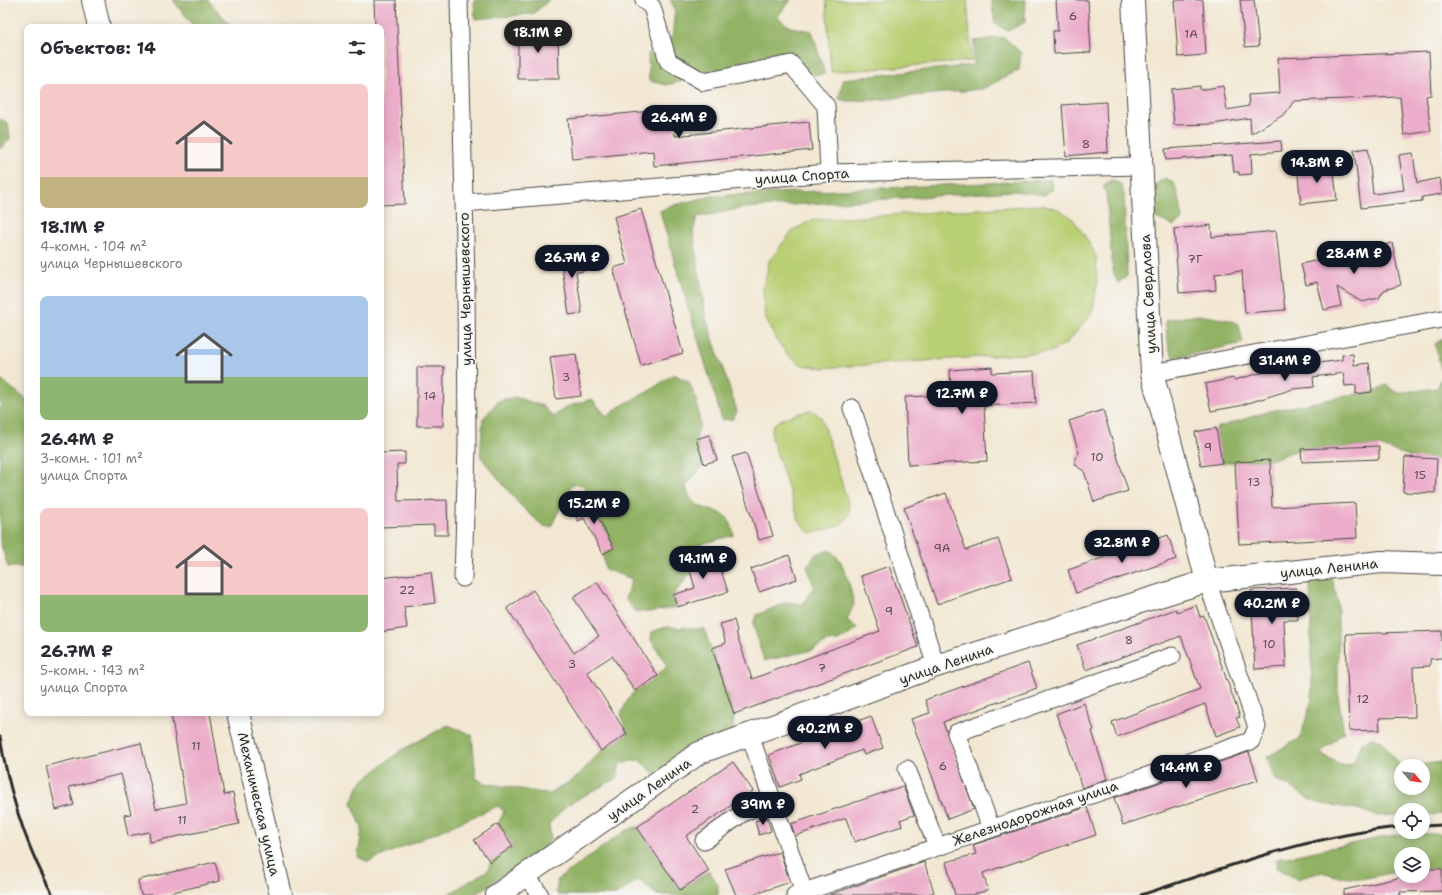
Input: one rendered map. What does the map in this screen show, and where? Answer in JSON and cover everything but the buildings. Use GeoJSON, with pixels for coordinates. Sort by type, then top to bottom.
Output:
{"type":"FeatureCollection","features":[{"type":"Feature","properties":{"kind":"main road"},"geometry":{"type":"LineString","coordinates":[[93,0],[98,24]]}},
{"type":"Feature","properties":{"kind":"main road","name":"улица Свердлова"},"geometry":{"type":"LineString","coordinates":[[1133,0],[1152,373],[1207,581]]}},
{"type":"Feature","properties":{"kind":"main road","name":"улица Ленина"},"geometry":{"type":"LineString","coordinates":[[497,895],[699,753],[936,666],[1207,581],[1381,562],[1442,564]]}},
{"type":"Feature","properties":{"kind":"main road","name":"Механическая улица"},"geometry":{"type":"LineString","coordinates":[[239,716],[280,895]]}},
{"type":"Feature","properties":{"kind":"street","name":"улица Чернышевского"},"geometry":{"type":"LineString","coordinates":[[459,0],[466,280],[467,447],[463,578]]}},
{"type":"Feature","properties":{"kind":"street"},"geometry":{"type":"LineString","coordinates":[[644,0],[652,7],[668,61],[704,82],[791,64],[826,106],[829,173]]}},
{"type":"Feature","properties":{"kind":"street","name":"улица Спорта"},"geometry":{"type":"LineString","coordinates":[[464,203],[829,173],[1141,166]]}},
{"type":"Feature","properties":{"kind":"street"},"geometry":{"type":"LineString","coordinates":[[1152,373],[1442,319]]}},
{"type":"Feature","properties":{"kind":"street"},"geometry":{"type":"LineString","coordinates":[[852,408],[936,666]]}},
{"type":"Feature","properties":{"kind":"street","name":"Железнодорожная улица"},"geometry":{"type":"LineString","coordinates":[[799,893],[1251,741],[1257,727],[1207,581]]}},
{"type":"Feature","properties":{"kind":"street"},"geometry":{"type":"LineString","coordinates":[[991,828],[956,733],[1172,656]]}},
{"type":"Feature","properties":{"kind":"street"},"geometry":{"type":"LineString","coordinates":[[750,735],[799,893]]}},
{"type":"Feature","properties":{"kind":"street"},"geometry":{"type":"LineString","coordinates":[[907,769],[937,846]]}},
{"type":"Feature","properties":{"kind":"street"},"geometry":{"type":"LineString","coordinates":[[704,841],[741,814],[771,799]]}},
{"type":"Feature","properties":{"kind":"street"},"geometry":{"type":"LineString","coordinates":[[526,875],[540,895]]}},
{"type":"Feature","properties":{"kind":"green space"},"geometry":{"type":"Polygon","coordinates":[[[173,0],[208,0],[229,24],[192,24],[173,0]]]}},
{"type":"Feature","properties":{"kind":"green space"},"geometry":{"type":"Polygon","coordinates":[[[474,0],[549,0],[533,14],[475,19],[474,0]]]}},
{"type":"Feature","properties":{"kind":"green space"},"geometry":{"type":"Polygon","coordinates":[[[670,0],[791,0],[777,17],[790,27],[812,31],[825,74],[814,75],[728,69],[667,85],[649,81],[648,53],[672,37],[675,9],[670,0]]]}},
{"type":"Feature","properties":{"kind":"green space"},"geometry":{"type":"Polygon","coordinates":[[[826,0],[967,0],[972,61],[831,72],[826,0]]]}},
{"type":"Feature","properties":{"kind":"green space"},"geometry":{"type":"Polygon","coordinates":[[[991,0],[1026,0],[1025,22],[1008,31],[995,24],[991,0]]]}},
{"type":"Feature","properties":{"kind":"green space"},"geometry":{"type":"Polygon","coordinates":[[[1004,37],[1021,53],[1019,70],[982,89],[876,100],[848,101],[839,99],[843,79],[974,65],[974,41],[1004,37]]]}},
{"type":"Feature","properties":{"kind":"green space"},"geometry":{"type":"Polygon","coordinates":[[[0,119],[8,123],[10,139],[0,149],[0,119]]]}},
{"type":"Feature","properties":{"kind":"green space"},"geometry":{"type":"Polygon","coordinates":[[[1165,178],[1174,183],[1181,206],[1182,220],[1173,226],[1154,217],[1152,186],[1165,178]]]}},
{"type":"Feature","properties":{"kind":"green space"},"geometry":{"type":"Polygon","coordinates":[[[1050,180],[1053,189],[1045,195],[1014,191],[744,208],[697,217],[693,231],[706,318],[737,411],[733,419],[722,420],[660,211],[670,206],[712,196],[1050,180]]]}},
{"type":"Feature","properties":{"kind":"green space"},"geometry":{"type":"Polygon","coordinates":[[[1111,180],[1121,184],[1124,195],[1127,276],[1118,283],[1113,272],[1106,192],[1103,187],[1111,180]]]}},
{"type":"Feature","properties":{"kind":"green space"},"geometry":{"type":"Polygon","coordinates":[[[1041,205],[1058,209],[1072,218],[1085,236],[1096,256],[1097,285],[1092,313],[1067,343],[1050,352],[823,368],[802,365],[788,355],[775,338],[765,317],[763,289],[769,261],[793,230],[813,220],[1041,205]]]}},
{"type":"Feature","properties":{"kind":"green space"},"geometry":{"type":"Polygon","coordinates":[[[1199,315],[1229,320],[1239,324],[1243,343],[1174,358],[1169,349],[1165,320],[1199,315]]]}},
{"type":"Feature","properties":{"kind":"green space"},"geometry":{"type":"Polygon","coordinates":[[[1442,339],[1442,373],[1435,344],[1442,339]]]}},
{"type":"Feature","properties":{"kind":"green space"},"geometry":{"type":"Polygon","coordinates":[[[674,374],[689,382],[697,402],[700,425],[696,439],[704,464],[686,486],[689,496],[700,506],[726,516],[731,524],[734,535],[691,547],[687,560],[691,573],[673,595],[677,607],[649,612],[635,611],[625,599],[632,579],[605,569],[603,554],[614,548],[583,485],[572,484],[551,527],[543,526],[520,505],[480,456],[483,419],[498,401],[515,397],[543,406],[553,417],[566,407],[592,399],[607,417],[619,407],[649,391],[674,374]]]}},
{"type":"Feature","properties":{"kind":"green space"},"geometry":{"type":"Polygon","coordinates":[[[1442,377],[1442,459],[1425,461],[1379,446],[1301,449],[1270,460],[1222,463],[1216,428],[1270,411],[1372,392],[1386,385],[1397,393],[1437,388],[1442,377]]]}},
{"type":"Feature","properties":{"kind":"green space"},"geometry":{"type":"Polygon","coordinates":[[[0,379],[24,398],[23,567],[8,567],[0,541],[0,379]]]}},
{"type":"Feature","properties":{"kind":"green space"},"geometry":{"type":"Polygon","coordinates":[[[811,410],[821,417],[850,509],[848,516],[838,526],[812,533],[806,530],[799,520],[772,439],[772,429],[775,423],[790,416],[811,410]]]}},
{"type":"Feature","properties":{"kind":"green space"},"geometry":{"type":"Polygon","coordinates":[[[830,550],[840,560],[849,583],[854,604],[847,620],[857,628],[838,641],[827,642],[813,650],[764,661],[753,623],[757,615],[787,602],[803,604],[814,587],[807,566],[816,554],[830,550]]]}},
{"type":"Feature","properties":{"kind":"green space"},"geometry":{"type":"Polygon","coordinates":[[[1332,578],[1338,602],[1338,696],[1344,732],[1320,753],[1343,766],[1353,763],[1362,743],[1372,738],[1381,741],[1395,759],[1394,795],[1430,795],[1430,764],[1442,762],[1442,814],[1430,815],[1430,803],[1394,803],[1394,815],[1378,816],[1357,809],[1322,804],[1308,799],[1290,786],[1274,779],[1267,757],[1300,738],[1312,699],[1310,582],[1332,578]]]}},
{"type":"Feature","properties":{"kind":"green space"},"geometry":{"type":"Polygon","coordinates":[[[666,627],[704,629],[734,714],[733,730],[712,741],[683,750],[674,767],[654,773],[639,760],[620,763],[617,778],[567,805],[549,824],[551,839],[540,852],[474,895],[447,895],[488,870],[490,863],[513,846],[498,824],[504,812],[498,806],[368,862],[358,857],[362,828],[352,803],[359,784],[400,751],[448,725],[472,735],[476,778],[485,783],[550,794],[577,777],[601,751],[627,734],[621,715],[628,699],[635,691],[667,666],[651,640],[652,632],[666,627]]]}},
{"type":"Feature","properties":{"kind":"green space"},"geometry":{"type":"Polygon","coordinates":[[[637,827],[680,890],[709,871],[718,884],[718,895],[657,895],[639,880],[616,895],[558,895],[556,892],[558,879],[625,831],[637,827]]]}},
{"type":"Feature","properties":{"kind":"green space"},"geometry":{"type":"Polygon","coordinates":[[[1430,834],[1442,834],[1442,869],[1430,869],[1430,847],[1394,847],[1394,872],[1361,879],[1340,877],[1322,872],[1297,879],[1276,868],[1276,859],[1394,835],[1394,839],[1430,839],[1430,834]]]}},
{"type":"Feature","properties":{"kind":"railway"},"geometry":{"type":"LineString","coordinates":[[0,737],[8,778],[20,819],[43,877],[53,895]]}},
{"type":"Feature","properties":{"kind":"railway"},"geometry":{"type":"LineString","coordinates":[[1430,826],[1442,825]]}},
{"type":"Feature","properties":{"kind":"railway"},"geometry":{"type":"LineString","coordinates":[[1141,895],[1237,863],[1302,845],[1335,837],[1394,828]]}}]}
